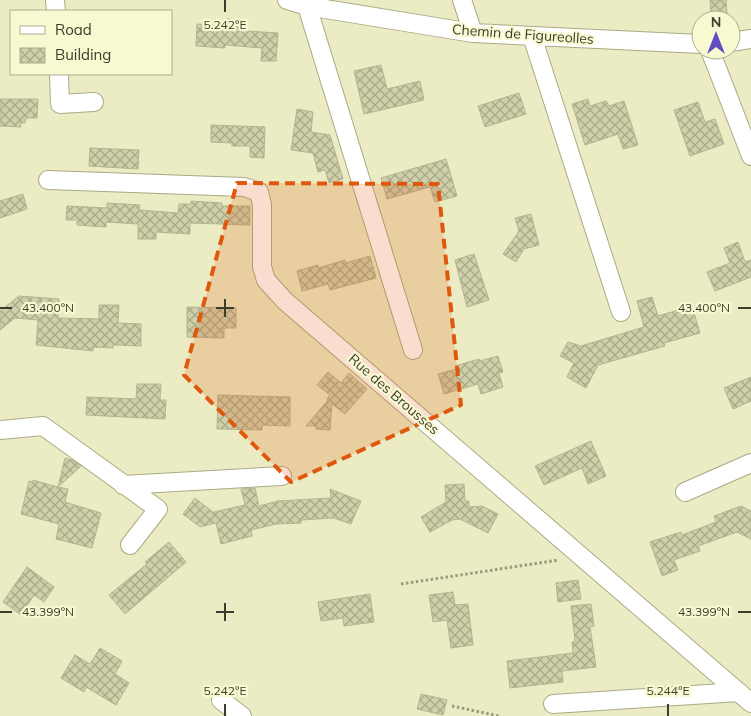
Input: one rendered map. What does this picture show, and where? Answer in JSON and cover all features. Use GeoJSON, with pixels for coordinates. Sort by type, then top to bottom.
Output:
{"type":"FeatureCollection","features":[{"type":"Feature","properties":{"kind":"street","name":"Chemin de Figureolles"},"geometry":{"type":"LineString","coordinates":[[287,0],[307,6],[473,33],[691,44]]}},
{"type":"Feature","properties":{"kind":"street"},"geometry":{"type":"LineString","coordinates":[[462,0],[473,33]]}},
{"type":"Feature","properties":{"kind":"street"},"geometry":{"type":"LineString","coordinates":[[307,6],[413,350]]}},
{"type":"Feature","properties":{"kind":"street"},"geometry":{"type":"LineString","coordinates":[[532,36],[621,312]]}},
{"type":"Feature","properties":{"kind":"street"},"geometry":{"type":"LineString","coordinates":[[714,60],[751,156]]}},
{"type":"Feature","properties":{"kind":"street"},"geometry":{"type":"LineString","coordinates":[[59,75],[60,104],[94,102]]}},
{"type":"Feature","properties":{"kind":"street","name":"Rue des Brousses"},"geometry":{"type":"LineString","coordinates":[[48,180],[244,187],[259,192],[262,205],[262,267],[266,280],[285,300],[745,697]]}},
{"type":"Feature","properties":{"kind":"street"},"geometry":{"type":"LineString","coordinates":[[0,430],[43,426],[158,509],[130,545]]}},
{"type":"Feature","properties":{"kind":"street"},"geometry":{"type":"LineString","coordinates":[[685,492],[751,463]]}},
{"type":"Feature","properties":{"kind":"street"},"geometry":{"type":"LineString","coordinates":[[123,485],[282,476]]}},
{"type":"Feature","properties":{"kind":"street"},"geometry":{"type":"LineString","coordinates":[[553,704],[745,697]]}},
{"type":"Feature","properties":{"kind":"street"},"geometry":{"type":"LineString","coordinates":[[221,700],[242,716]]}},
{"type":"Feature","properties":{"kind":"path"},"geometry":{"type":"LineString","coordinates":[[401,584],[581,556]]}},
{"type":"Feature","properties":{"kind":"path"},"geometry":{"type":"LineString","coordinates":[[452,706],[499,716]]}},
{"type":"Feature","properties":{"kind":"highlighted area"},"geometry":{"type":"Polygon","coordinates":[[[237,183],[438,184],[461,405],[291,482],[184,375],[237,183]]]}},
{"type":"Feature","properties":{"kind":"building"},"geometry":{"type":"Polygon","coordinates":[[[710,0],[726,0],[727,10],[711,10],[710,0]]]}},
{"type":"Feature","properties":{"kind":"building"},"geometry":{"type":"Polygon","coordinates":[[[226,19],[247,20],[246,31],[278,33],[276,61],[261,61],[262,48],[225,45],[225,48],[196,46],[197,24],[225,26],[226,19]]]}},
{"type":"Feature","properties":{"kind":"building"},"geometry":{"type":"Polygon","coordinates":[[[381,65],[387,89],[420,81],[424,100],[364,114],[354,71],[381,65]]]}},
{"type":"Feature","properties":{"kind":"building"},"geometry":{"type":"Polygon","coordinates":[[[519,93],[526,114],[485,127],[478,106],[519,93]]]}},
{"type":"Feature","properties":{"kind":"building"},"geometry":{"type":"Polygon","coordinates":[[[0,99],[38,99],[37,118],[26,118],[25,123],[20,123],[21,127],[0,126],[0,99]]]}},
{"type":"Feature","properties":{"kind":"building"},"geometry":{"type":"Polygon","coordinates":[[[588,99],[590,106],[606,101],[609,106],[624,101],[638,145],[623,149],[618,134],[585,145],[572,104],[588,99]]]}},
{"type":"Feature","properties":{"kind":"building"},"geometry":{"type":"Polygon","coordinates":[[[698,102],[705,122],[715,119],[724,144],[690,156],[674,110],[698,102]]]}},
{"type":"Feature","properties":{"kind":"building"},"geometry":{"type":"Polygon","coordinates":[[[297,109],[313,112],[311,132],[330,135],[343,179],[329,183],[325,170],[318,172],[313,153],[291,150],[297,109]]]}},
{"type":"Feature","properties":{"kind":"building"},"geometry":{"type":"Polygon","coordinates":[[[211,125],[265,127],[264,158],[250,157],[250,146],[232,146],[232,143],[211,142],[211,125]]]}},
{"type":"Feature","properties":{"kind":"building"},"geometry":{"type":"Polygon","coordinates":[[[90,148],[139,150],[138,169],[89,166],[90,148]]]}},
{"type":"Feature","properties":{"kind":"building"},"geometry":{"type":"Polygon","coordinates":[[[446,159],[457,196],[435,202],[430,187],[387,199],[381,178],[446,159]]]}},
{"type":"Feature","properties":{"kind":"building"},"geometry":{"type":"Polygon","coordinates":[[[23,194],[27,209],[0,218],[0,201],[23,194]]]}},
{"type":"Feature","properties":{"kind":"building"},"geometry":{"type":"Polygon","coordinates":[[[191,201],[222,203],[222,206],[250,206],[250,225],[190,223],[190,234],[156,232],[156,239],[138,239],[138,224],[106,222],[106,227],[77,225],[77,220],[66,220],[67,206],[107,208],[107,203],[140,205],[139,210],[178,213],[179,204],[191,204],[191,201]]]}},
{"type":"Feature","properties":{"kind":"building"},"geometry":{"type":"Polygon","coordinates":[[[531,214],[539,245],[524,249],[516,262],[503,254],[519,231],[515,218],[531,214]]]}},
{"type":"Feature","properties":{"kind":"building"},"geometry":{"type":"Polygon","coordinates":[[[738,242],[745,262],[751,260],[751,277],[715,291],[707,272],[730,263],[724,248],[738,242]]]}},
{"type":"Feature","properties":{"kind":"building"},"geometry":{"type":"Polygon","coordinates":[[[474,254],[489,300],[467,307],[455,260],[474,254]]]}},
{"type":"Feature","properties":{"kind":"building"},"geometry":{"type":"Polygon","coordinates":[[[370,256],[376,278],[330,290],[328,284],[302,291],[297,271],[318,265],[318,268],[345,260],[346,263],[370,256]]]}},
{"type":"Feature","properties":{"kind":"building"},"geometry":{"type":"Polygon","coordinates":[[[19,296],[59,299],[58,318],[99,319],[99,305],[119,305],[118,323],[141,324],[141,346],[113,345],[113,348],[93,347],[93,351],[36,345],[38,320],[15,318],[0,330],[0,311],[19,296]]]}},
{"type":"Feature","properties":{"kind":"building"},"geometry":{"type":"Polygon","coordinates":[[[652,297],[658,316],[692,306],[700,333],[664,343],[665,346],[598,365],[586,388],[567,377],[574,363],[560,356],[568,342],[581,346],[644,327],[637,301],[652,297]]]}},
{"type":"Feature","properties":{"kind":"building"},"geometry":{"type":"Polygon","coordinates":[[[187,307],[236,308],[236,328],[224,328],[224,338],[187,337],[187,307]]]}},
{"type":"Feature","properties":{"kind":"building"},"geometry":{"type":"Polygon","coordinates":[[[498,356],[503,372],[499,373],[503,387],[481,394],[478,384],[444,394],[438,374],[456,369],[455,366],[498,356]]]}},
{"type":"Feature","properties":{"kind":"building"},"geometry":{"type":"Polygon","coordinates":[[[328,372],[341,383],[349,373],[367,389],[345,414],[332,404],[330,430],[316,429],[316,426],[306,426],[328,400],[330,395],[317,385],[328,372]]]}},
{"type":"Feature","properties":{"kind":"building"},"geometry":{"type":"Polygon","coordinates":[[[751,377],[751,401],[733,409],[724,388],[751,377]]]}},
{"type":"Feature","properties":{"kind":"building"},"geometry":{"type":"Polygon","coordinates":[[[137,384],[161,384],[160,400],[166,400],[165,419],[86,415],[87,397],[136,399],[137,384]]]}},
{"type":"Feature","properties":{"kind":"building"},"geometry":{"type":"Polygon","coordinates":[[[218,395],[290,397],[290,426],[262,425],[262,430],[217,429],[218,395]]]}},
{"type":"Feature","properties":{"kind":"building"},"geometry":{"type":"Polygon","coordinates":[[[591,441],[606,476],[588,484],[582,468],[544,485],[535,466],[591,441]]]}},
{"type":"Feature","properties":{"kind":"building"},"geometry":{"type":"Polygon","coordinates":[[[65,458],[81,466],[58,487],[65,458]]]}},
{"type":"Feature","properties":{"kind":"building"},"geometry":{"type":"Polygon","coordinates":[[[33,480],[68,489],[65,502],[101,513],[92,548],[56,539],[59,524],[21,514],[29,481],[33,482],[33,480]]]}},
{"type":"Feature","properties":{"kind":"building"},"geometry":{"type":"Polygon","coordinates":[[[464,484],[465,501],[469,501],[469,507],[482,506],[498,514],[488,533],[460,519],[452,520],[430,532],[421,517],[446,502],[445,485],[464,484]]]}},
{"type":"Feature","properties":{"kind":"building"},"geometry":{"type":"Polygon","coordinates":[[[255,488],[259,506],[278,501],[331,498],[330,489],[361,501],[351,524],[334,518],[301,520],[301,523],[276,524],[251,530],[252,536],[221,544],[216,523],[200,527],[183,514],[195,498],[214,513],[245,505],[241,489],[255,488]]]}},
{"type":"Feature","properties":{"kind":"building"},"geometry":{"type":"Polygon","coordinates":[[[741,506],[751,511],[751,539],[737,532],[698,546],[700,551],[674,560],[678,570],[662,576],[650,542],[681,532],[682,535],[716,522],[714,516],[741,506]]]}},
{"type":"Feature","properties":{"kind":"building"},"geometry":{"type":"Polygon","coordinates":[[[169,542],[186,562],[125,614],[109,595],[147,564],[145,562],[169,542]]]}},
{"type":"Feature","properties":{"kind":"building"},"geometry":{"type":"Polygon","coordinates":[[[27,567],[54,587],[44,602],[34,595],[21,615],[3,602],[27,567]]]}},
{"type":"Feature","properties":{"kind":"building"},"geometry":{"type":"Polygon","coordinates":[[[578,580],[581,599],[558,602],[556,583],[578,580]]]}},
{"type":"Feature","properties":{"kind":"building"},"geometry":{"type":"Polygon","coordinates":[[[453,592],[455,605],[468,604],[473,645],[451,648],[447,620],[433,622],[429,595],[453,592]]]}},
{"type":"Feature","properties":{"kind":"building"},"geometry":{"type":"Polygon","coordinates":[[[370,594],[374,622],[344,626],[343,618],[321,621],[318,602],[370,594]]]}},
{"type":"Feature","properties":{"kind":"building"},"geometry":{"type":"Polygon","coordinates":[[[591,604],[594,626],[590,627],[596,667],[562,671],[563,682],[510,688],[507,661],[573,653],[572,642],[575,641],[571,606],[591,604]]]}},
{"type":"Feature","properties":{"kind":"building"},"geometry":{"type":"Polygon","coordinates":[[[100,648],[122,661],[115,674],[129,683],[116,705],[86,687],[84,692],[61,678],[75,655],[90,664],[100,648]]]}},
{"type":"Feature","properties":{"kind":"building"},"geometry":{"type":"Polygon","coordinates":[[[421,694],[447,700],[443,715],[417,709],[421,694]]]}}]}
